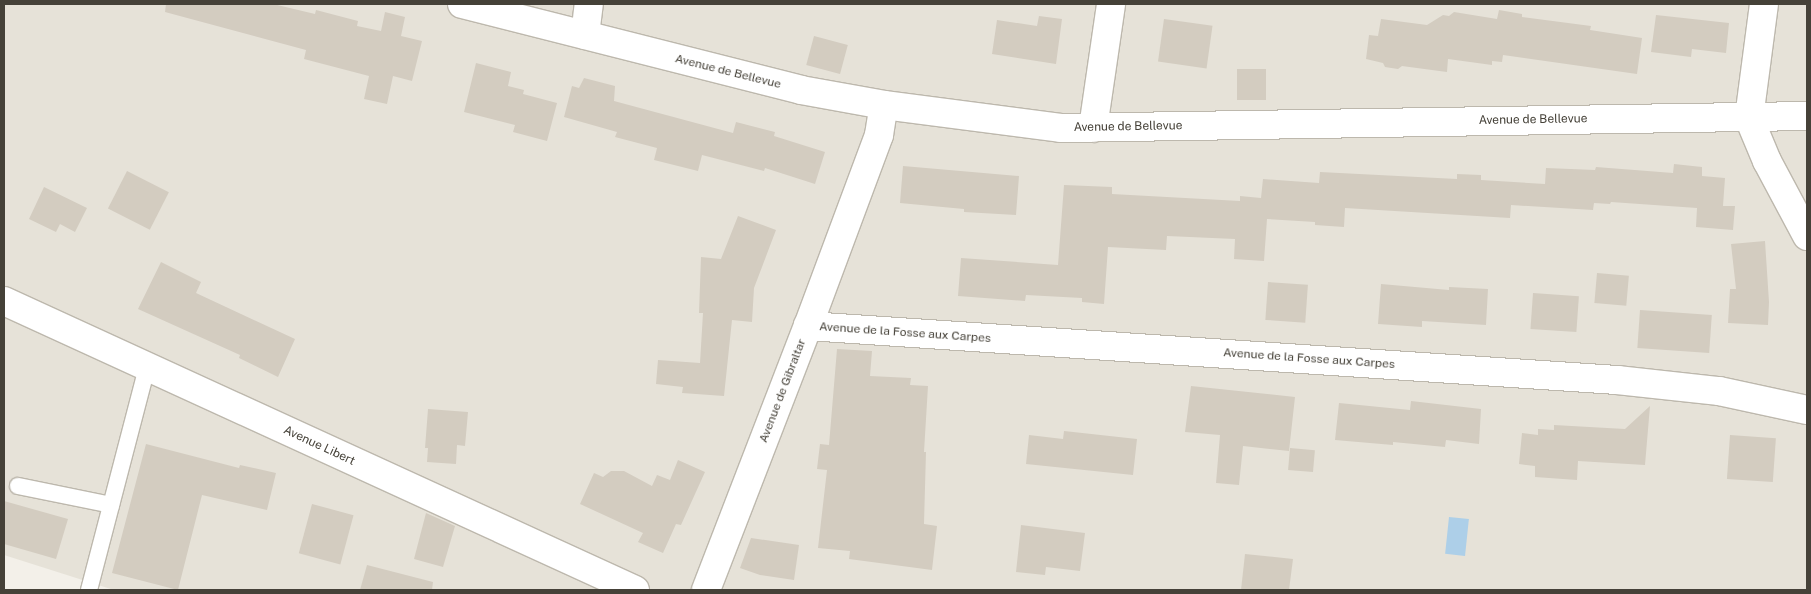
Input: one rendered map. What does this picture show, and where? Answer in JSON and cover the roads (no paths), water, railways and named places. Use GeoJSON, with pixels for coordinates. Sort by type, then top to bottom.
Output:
{"type":"FeatureCollection","features":[{"type":"Feature","properties":{"kind":"street","name":"Avenue de Bellevue"},"geometry":{"type":"LineString","coordinates":[[462,4],[801,90],[884,105],[1061,128],[1807,116]]}},
{"type":"Feature","properties":{"kind":"street"},"geometry":{"type":"LineString","coordinates":[[585,35],[590,4]]}},
{"type":"Feature","properties":{"kind":"street"},"geometry":{"type":"LineString","coordinates":[[1093,128],[1111,4]]}},
{"type":"Feature","properties":{"kind":"street"},"geometry":{"type":"LineString","coordinates":[[1764,4],[1749,118],[1767,161],[1807,236]]}},
{"type":"Feature","properties":{"kind":"street","name":"Avenue de Gibraltar"},"geometry":{"type":"LineString","coordinates":[[706,590],[808,326],[878,135],[884,105]]}},
{"type":"Feature","properties":{"kind":"street","name":"Avenue Libert"},"geometry":{"type":"LineString","coordinates":[[4,301],[635,590]]}},
{"type":"Feature","properties":{"kind":"street","name":"Avenue de la Fosse aux Carpes"},"geometry":{"type":"LineString","coordinates":[[808,326],[1617,380],[1719,391],[1807,410]]}},
{"type":"Feature","properties":{"kind":"lane"},"geometry":{"type":"LineString","coordinates":[[89,590],[148,367]]}},
{"type":"Feature","properties":{"kind":"lane"},"geometry":{"type":"LineString","coordinates":[[18,486],[111,505]]}},
{"type":"Feature","properties":{"kind":"water"},"geometry":{"type":"Polygon","coordinates":[[[1449,517],[1469,519],[1465,556],[1445,554],[1449,517]]]}}]}
